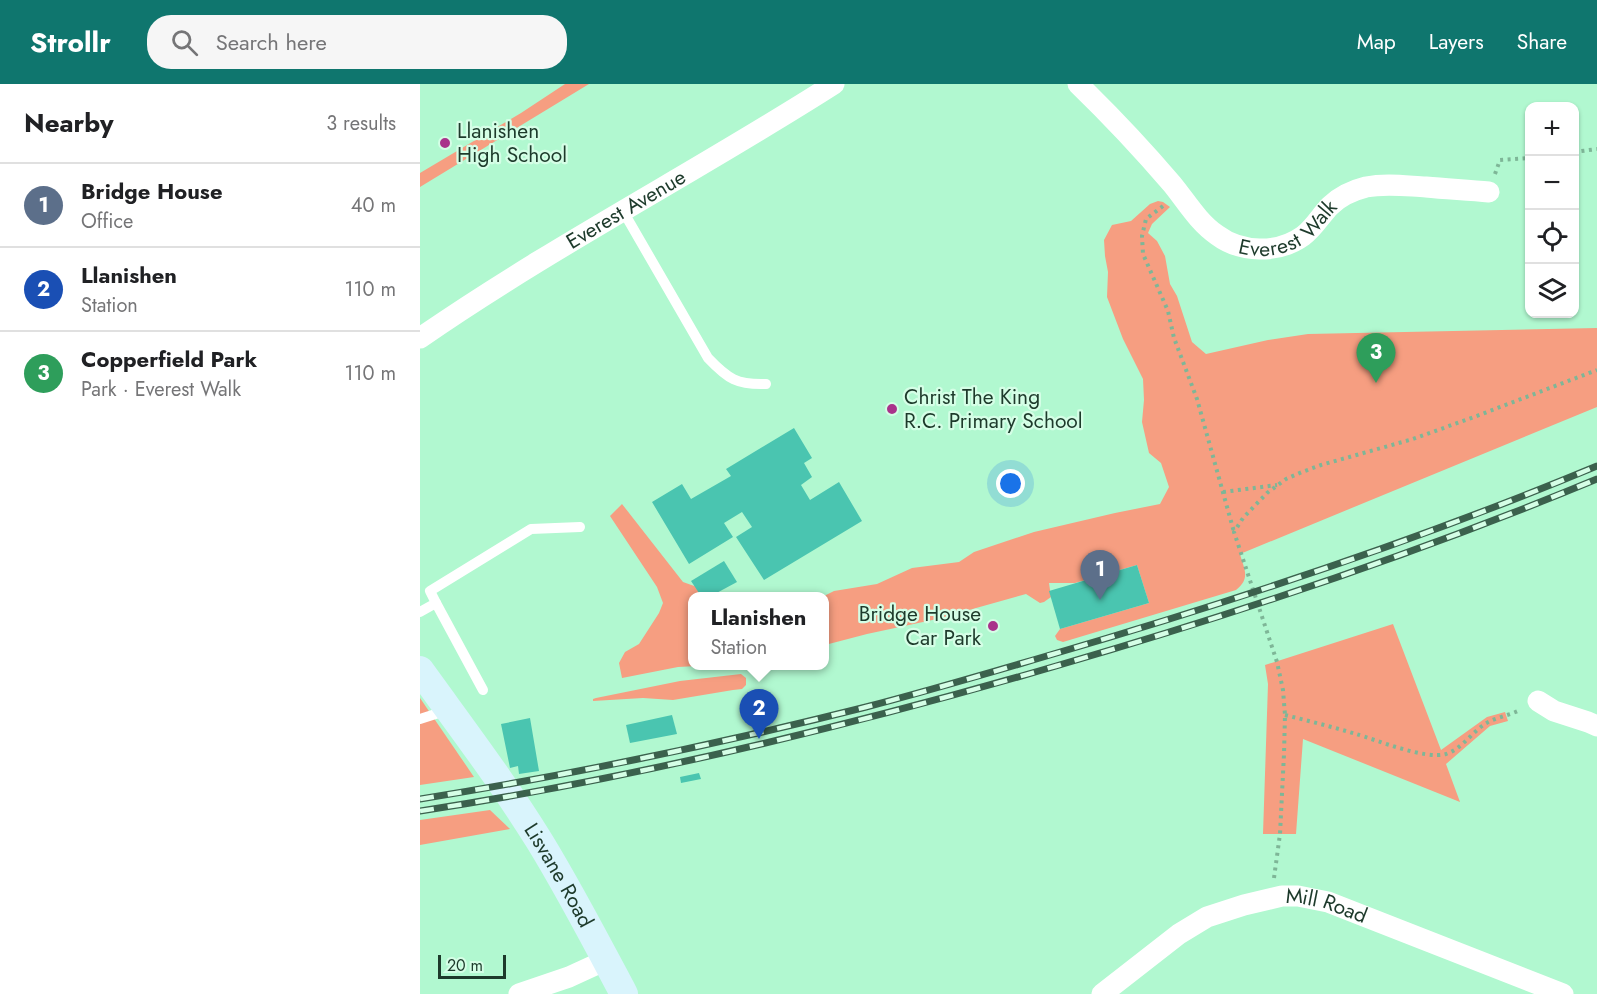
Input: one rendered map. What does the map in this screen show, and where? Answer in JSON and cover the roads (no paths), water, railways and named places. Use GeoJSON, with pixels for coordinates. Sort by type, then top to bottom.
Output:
{"type":"FeatureCollection","features":[{"type":"Feature","properties":{"kind":"main road","name":"Lisvane Road"},"geometry":{"type":"LineString","coordinates":[[420,670],[487,761],[539,841],[624,994]]}},
{"type":"Feature","properties":{"kind":"street","name":"Everest Avenue"},"geometry":{"type":"LineString","coordinates":[[420,338],[511,279],[834,84]]}},
{"type":"Feature","properties":{"kind":"street","name":"Everest Walk"},"geometry":{"type":"LineString","coordinates":[[1078,84],[1117,123],[1179,192],[1205,225],[1230,243],[1258,249],[1287,244],[1302,237],[1330,205],[1365,187],[1396,184],[1489,192]]}},
{"type":"Feature","properties":{"kind":"street"},"geometry":{"type":"LineString","coordinates":[[1538,701],[1554,711],[1597,726]]}},
{"type":"Feature","properties":{"kind":"street","name":"Mill Road"},"geometry":{"type":"LineString","coordinates":[[1102,994],[1192,925],[1224,911],[1282,896],[1298,896],[1328,902],[1563,994]]}},
{"type":"Feature","properties":{"kind":"street"},"geometry":{"type":"LineString","coordinates":[[519,994],[569,977],[606,960]]}},
{"type":"Feature","properties":{"kind":"lane"},"geometry":{"type":"LineString","coordinates":[[623,211],[708,358],[725,376],[747,384],[766,384]]}},
{"type":"Feature","properties":{"kind":"lane"},"geometry":{"type":"LineString","coordinates":[[483,690],[430,591],[531,529],[580,528]]}},
{"type":"Feature","properties":{"kind":"lane"},"geometry":{"type":"LineString","coordinates":[[420,612],[436,603]]}},
{"type":"Feature","properties":{"kind":"lane"},"geometry":{"type":"LineString","coordinates":[[420,719],[448,710]]}},
{"type":"Feature","properties":{"kind":"railway"},"geometry":{"type":"LineString","coordinates":[[420,799],[532,780],[700,746],[811,721],[935,688],[1119,634],[1326,568],[1462,519],[1597,466]]}},
{"type":"Feature","properties":{"kind":"railway"},"geometry":{"type":"LineString","coordinates":[[420,811],[661,767],[820,730],[977,688],[1125,646],[1261,603],[1464,532],[1597,479]]}},
{"type":"Feature","properties":{"kind":"place","name":"Llanishen High School"},"geometry":{"type":"Point","coordinates":[445,143]}},
{"type":"Feature","properties":{"kind":"place","name":"Copperfield Park"},"geometry":{"type":"Point","coordinates":[1376,383]}},
{"type":"Feature","properties":{"kind":"place","name":"Christ The King R.C. Primary School"},"geometry":{"type":"Point","coordinates":[892,409]}},
{"type":"Feature","properties":{"kind":"place","name":"Bridge House"},"geometry":{"type":"Point","coordinates":[1100,600]}},
{"type":"Feature","properties":{"kind":"place","name":"Bridge House Car Park"},"geometry":{"type":"Point","coordinates":[993,626]}},
{"type":"Feature","properties":{"kind":"place","name":"Llanishen"},"geometry":{"type":"Point","coordinates":[759,739]}}]}
